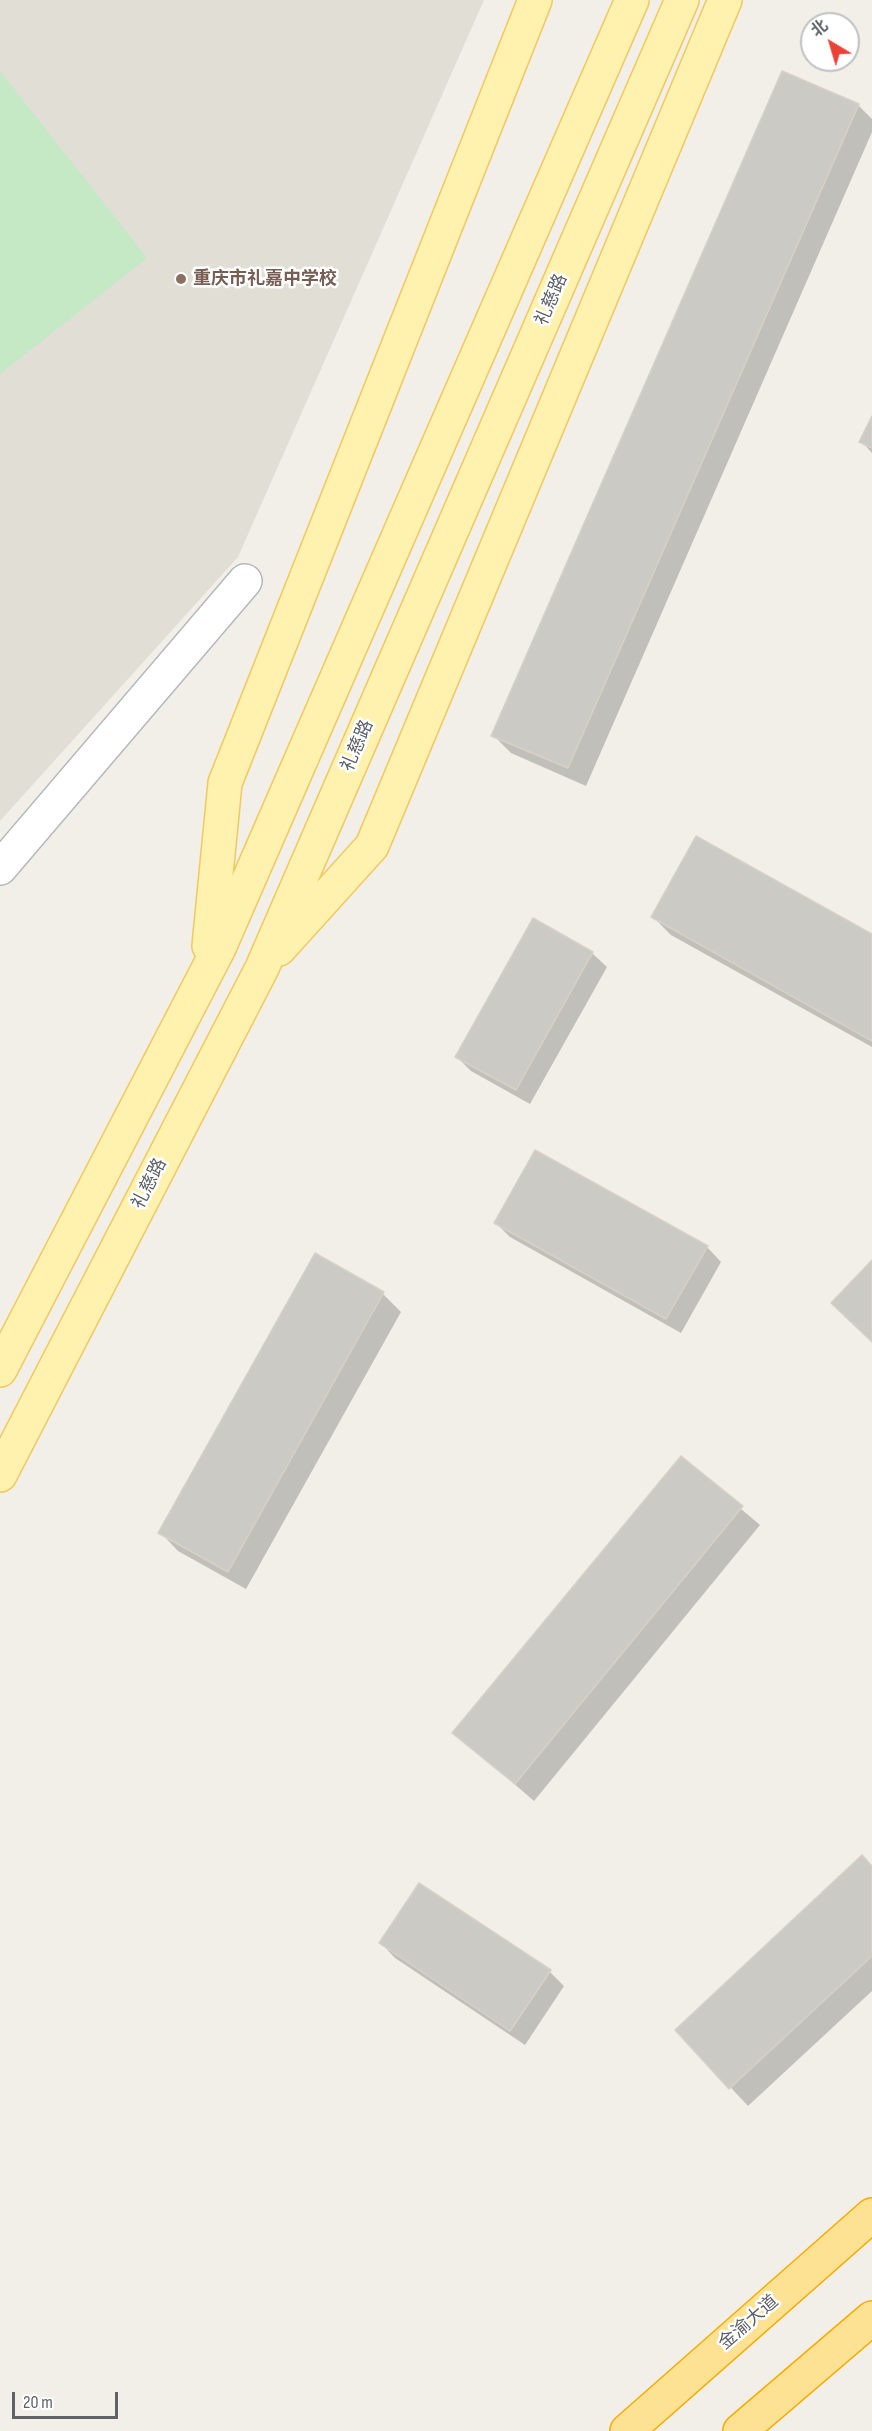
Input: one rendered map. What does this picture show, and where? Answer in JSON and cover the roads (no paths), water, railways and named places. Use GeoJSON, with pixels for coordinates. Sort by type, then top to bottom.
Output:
{"type":"FeatureCollection","features":[{"type":"Feature","properties":{"kind":"highway","name":"金渝大道"},"geometry":{"type":"LineString","coordinates":[[627,2431],[872,2215]]}},
{"type":"Feature","properties":{"kind":"highway"},"geometry":{"type":"LineString","coordinates":[[740,2431],[872,2318]]}},
{"type":"Feature","properties":{"kind":"main road"},"geometry":{"type":"LineString","coordinates":[[207,970],[225,783],[535,0]]}},
{"type":"Feature","properties":{"kind":"main road"},"geometry":{"type":"LineString","coordinates":[[0,1370],[207,970],[632,0]]}},
{"type":"Feature","properties":{"kind":"main road","name":"礼慈路"},"geometry":{"type":"LineString","coordinates":[[0,1475],[262,968],[682,0]]}},
{"type":"Feature","properties":{"kind":"main road"},"geometry":{"type":"LineString","coordinates":[[262,968],[372,846],[725,0]]}},
{"type":"Feature","properties":{"kind":"street"},"geometry":{"type":"LineString","coordinates":[[0,868],[245,582]]}},
{"type":"Feature","properties":{"kind":"place","name":"重庆市礼嘉中学校"},"geometry":{"type":"Point","coordinates":[181,279]}}]}
